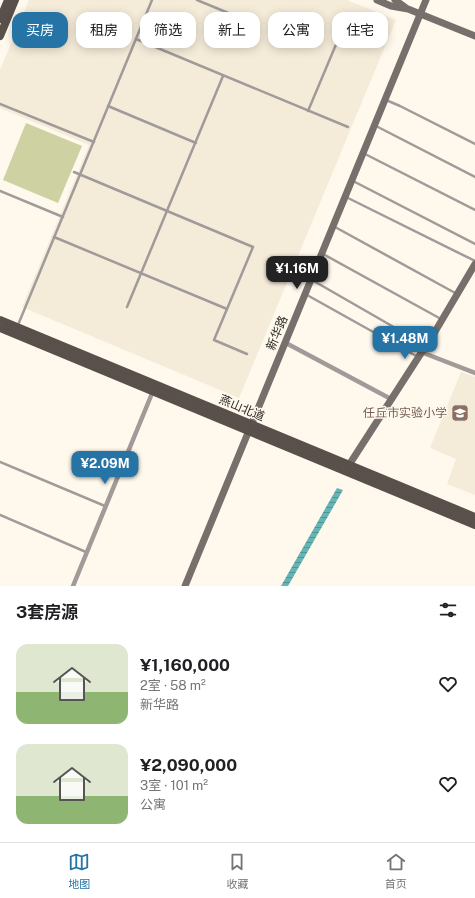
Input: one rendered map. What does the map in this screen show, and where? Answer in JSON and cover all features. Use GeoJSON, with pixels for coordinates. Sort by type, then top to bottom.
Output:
{"type":"FeatureCollection","features":[{"type":"Feature","properties":{"kind":"main road"},"geometry":{"type":"LineString","coordinates":[[0,19],[8,0]]}},
{"type":"Feature","properties":{"kind":"main road"},"geometry":{"type":"LineString","coordinates":[[0,36],[15,0]]}},
{"type":"Feature","properties":{"kind":"main road"},"geometry":{"type":"LineString","coordinates":[[377,0],[391,6],[408,9]]}},
{"type":"Feature","properties":{"kind":"main road"},"geometry":{"type":"LineString","coordinates":[[394,0],[408,9],[475,36]]}},
{"type":"Feature","properties":{"kind":"main road","name":"新华路"},"geometry":{"type":"LineString","coordinates":[[185,586],[306,295],[426,0]]}},
{"type":"Feature","properties":{"kind":"main road"},"geometry":{"type":"LineString","coordinates":[[349,465],[442,320],[475,263]]}},
{"type":"Feature","properties":{"kind":"main road","name":"燕山北道"},"geometry":{"type":"LineString","coordinates":[[0,320],[475,525]]}},
{"type":"Feature","properties":{"kind":"main road","name":"燕山北道"},"geometry":{"type":"LineString","coordinates":[[0,328],[153,391],[349,465],[475,518]]}},
{"type":"Feature","properties":{"kind":"street"},"geometry":{"type":"LineString","coordinates":[[286,343],[391,399]]}},
{"type":"Feature","properties":{"kind":"street"},"geometry":{"type":"LineString","coordinates":[[420,355],[475,374]]}},
{"type":"Feature","properties":{"kind":"street"},"geometry":{"type":"LineString","coordinates":[[73,586],[153,391]]}},
{"type":"Feature","properties":{"kind":"lane"},"geometry":{"type":"LineString","coordinates":[[17,327],[152,0]]}},
{"type":"Feature","properties":{"kind":"lane"},"geometry":{"type":"LineString","coordinates":[[197,0],[226,12]]}},
{"type":"Feature","properties":{"kind":"lane"},"geometry":{"type":"LineString","coordinates":[[136,39],[348,127]]}},
{"type":"Feature","properties":{"kind":"lane"},"geometry":{"type":"LineString","coordinates":[[308,111],[335,48]]}},
{"type":"Feature","properties":{"kind":"lane"},"geometry":{"type":"LineString","coordinates":[[127,306],[223,76]]}},
{"type":"Feature","properties":{"kind":"lane"},"geometry":{"type":"LineString","coordinates":[[385,100],[475,144]]}},
{"type":"Feature","properties":{"kind":"lane"},"geometry":{"type":"LineString","coordinates":[[0,104],[94,142]]}},
{"type":"Feature","properties":{"kind":"lane"},"geometry":{"type":"LineString","coordinates":[[108,106],[196,142]]}},
{"type":"Feature","properties":{"kind":"lane"},"geometry":{"type":"LineString","coordinates":[[375,125],[475,177]]}},
{"type":"Feature","properties":{"kind":"lane"},"geometry":{"type":"LineString","coordinates":[[363,153],[475,210]]}},
{"type":"Feature","properties":{"kind":"lane"},"geometry":{"type":"LineString","coordinates":[[74,172],[253,247],[214,340],[247,354]]}},
{"type":"Feature","properties":{"kind":"lane"},"geometry":{"type":"LineString","coordinates":[[352,180],[475,244]]}},
{"type":"Feature","properties":{"kind":"lane"},"geometry":{"type":"LineString","coordinates":[[0,191],[63,217]]}},
{"type":"Feature","properties":{"kind":"lane"},"geometry":{"type":"LineString","coordinates":[[346,197],[475,263]]}},
{"type":"Feature","properties":{"kind":"lane"},"geometry":{"type":"LineString","coordinates":[[333,226],[457,294]]}},
{"type":"Feature","properties":{"kind":"lane"},"geometry":{"type":"LineString","coordinates":[[54,237],[227,309]]}},
{"type":"Feature","properties":{"kind":"lane"},"geometry":{"type":"LineString","coordinates":[[322,254],[442,320]]}},
{"type":"Feature","properties":{"kind":"lane"},"geometry":{"type":"LineString","coordinates":[[312,280],[426,345]]}},
{"type":"Feature","properties":{"kind":"lane"},"geometry":{"type":"LineString","coordinates":[[306,295],[420,355]]}},
{"type":"Feature","properties":{"kind":"lane"},"geometry":{"type":"LineString","coordinates":[[0,462],[106,506]]}},
{"type":"Feature","properties":{"kind":"lane"},"geometry":{"type":"LineString","coordinates":[[0,515],[87,552]]}},
{"type":"Feature","properties":{"kind":"shaded area"},"geometry":{"type":"Polygon","coordinates":[[[29,0],[347,0],[376,12],[332,12],[332,48],[384,48],[239,398],[22,307],[89,145],[0,108],[0,70],[12,41],[12,48],[68,48],[68,12],[24,12],[29,0]]]}},
{"type":"Feature","properties":{"kind":"shaded area"},"geometry":{"type":"Polygon","coordinates":[[[388,17],[396,20],[388,39],[388,17]]]}},
{"type":"Feature","properties":{"kind":"shaded area","name":"任丘市实验小学"},"geometry":{"type":"Polygon","coordinates":[[[461,372],[475,377],[475,495],[447,484],[456,459],[430,448],[461,372]]]}},
{"type":"Feature","properties":{"kind":"green space"},"geometry":{"type":"Polygon","coordinates":[[[26,123],[82,146],[58,203],[3,180],[26,123]]]}},
{"type":"Feature","properties":{"kind":"water"},"geometry":{"type":"Polygon","coordinates":[[[337,488],[343,490],[288,586],[281,586],[337,488]]]}},
{"type":"Feature","properties":{"kind":"place","name":"任丘市实验小学"},"geometry":{"type":"Point","coordinates":[460,413]}}]}
